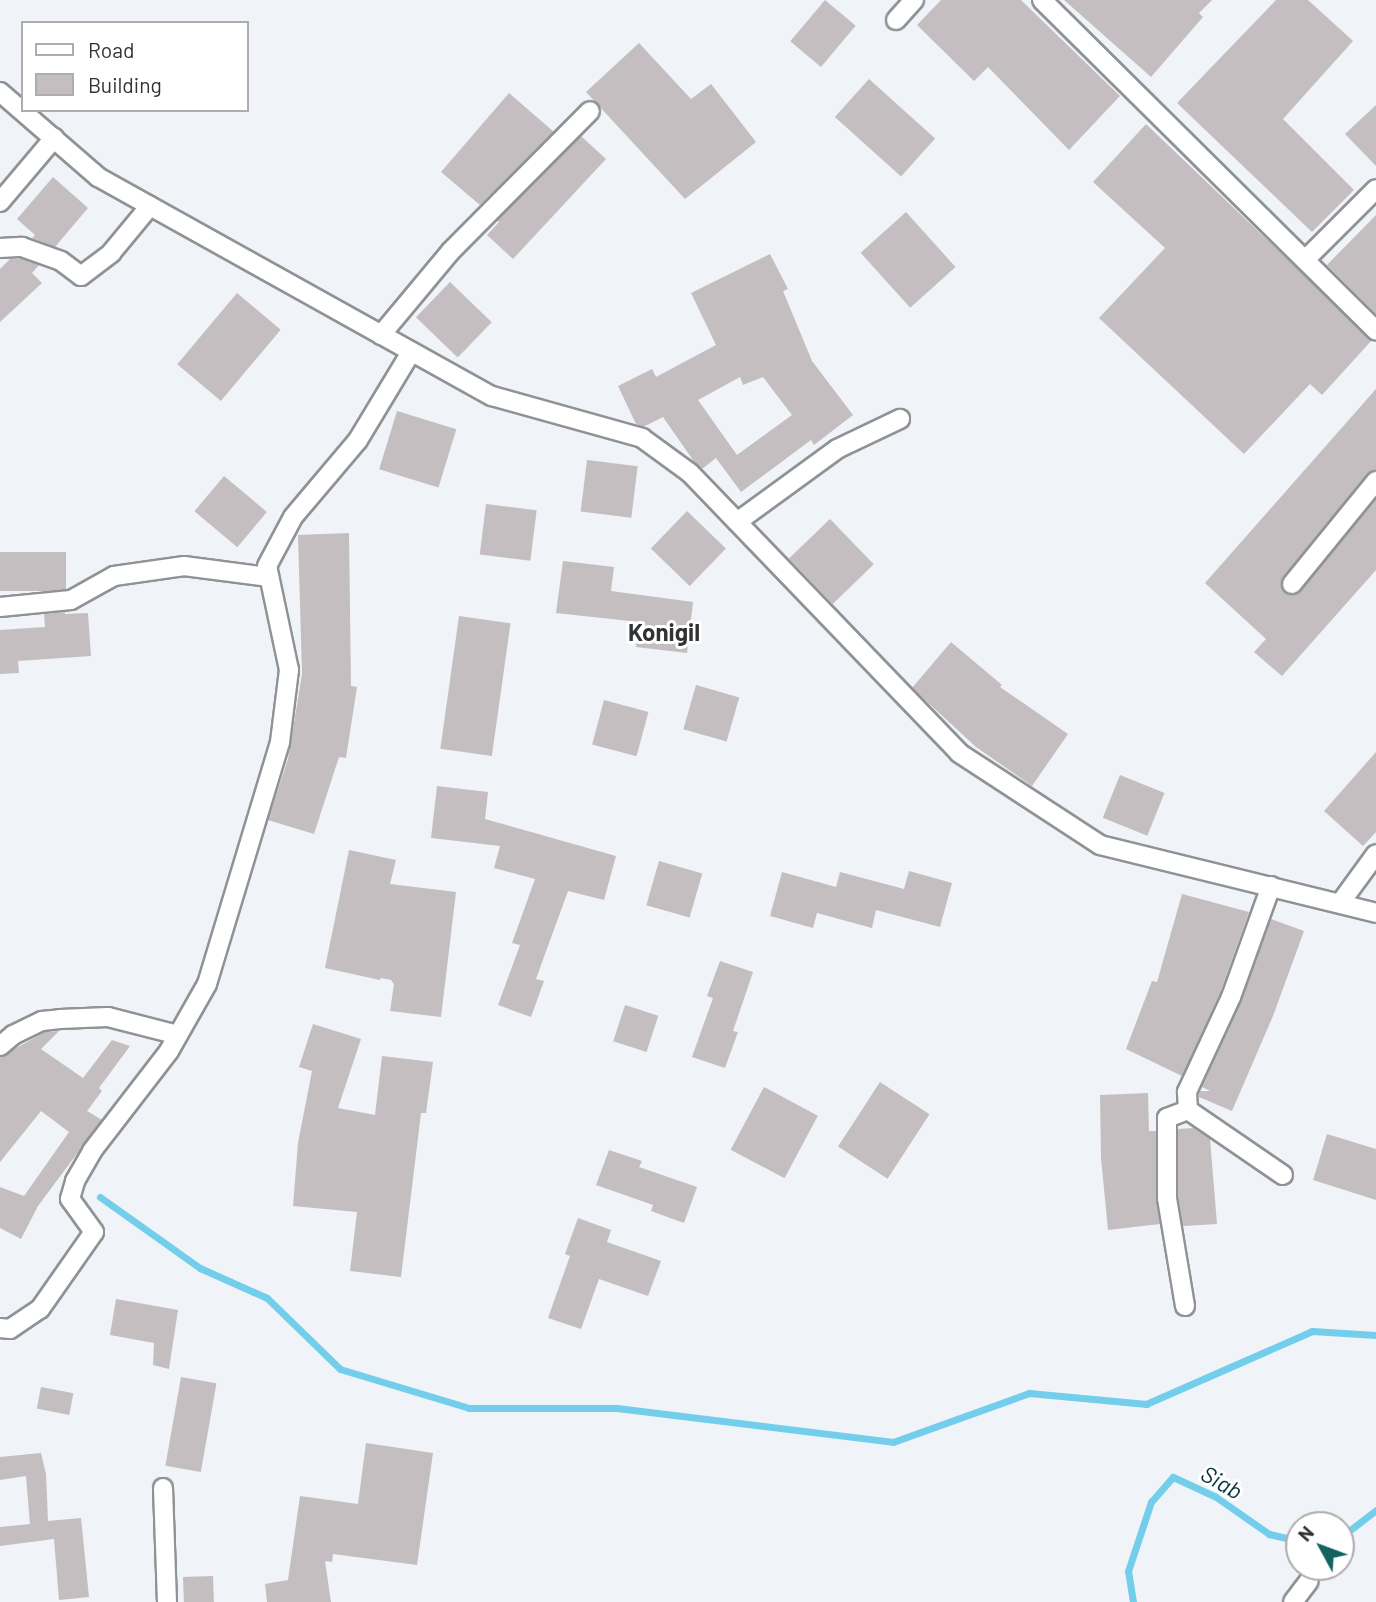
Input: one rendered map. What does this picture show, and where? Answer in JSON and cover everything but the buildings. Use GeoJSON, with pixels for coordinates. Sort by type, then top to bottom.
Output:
{"type":"FeatureCollection","features":[{"type":"Feature","properties":{"kind":"street"},"geometry":{"type":"LineString","coordinates":[[896,20],[914,0]]}},
{"type":"Feature","properties":{"kind":"street"},"geometry":{"type":"LineString","coordinates":[[1042,0],[1376,330]]}},
{"type":"Feature","properties":{"kind":"street"},"geometry":{"type":"LineString","coordinates":[[0,92],[21,110]]}},
{"type":"Feature","properties":{"kind":"street"},"geometry":{"type":"LineString","coordinates":[[381,334],[451,251],[590,111]]}},
{"type":"Feature","properties":{"kind":"street"},"geometry":{"type":"LineString","coordinates":[[23,112],[99,177],[492,396],[642,438],[690,473],[959,753],[1100,845],[1376,913]]}},
{"type":"Feature","properties":{"kind":"street"},"geometry":{"type":"LineString","coordinates":[[0,202],[54,138]]}},
{"type":"Feature","properties":{"kind":"street"},"geometry":{"type":"LineString","coordinates":[[1305,260],[1376,189]]}},
{"type":"Feature","properties":{"kind":"street"},"geometry":{"type":"LineString","coordinates":[[0,248],[22,247],[61,261],[81,276],[111,253],[150,206]]}},
{"type":"Feature","properties":{"kind":"street"},"geometry":{"type":"LineString","coordinates":[[0,1328],[10,1329],[40,1309],[94,1232],[70,1199],[75,1181],[92,1151],[178,1035],[207,984],[280,742],[289,670],[267,566],[293,517],[358,440],[411,352]]}},
{"type":"Feature","properties":{"kind":"street"},"geometry":{"type":"LineString","coordinates":[[737,523],[837,449],[900,419]]}},
{"type":"Feature","properties":{"kind":"street"},"geometry":{"type":"LineString","coordinates":[[1292,584],[1376,481]]}},
{"type":"Feature","properties":{"kind":"street"},"geometry":{"type":"LineString","coordinates":[[0,607],[71,600],[114,576],[184,566],[269,577]]}},
{"type":"Feature","properties":{"kind":"street"},"geometry":{"type":"LineString","coordinates":[[1340,902],[1376,854]]}},
{"type":"Feature","properties":{"kind":"street"},"geometry":{"type":"LineString","coordinates":[[1188,1110],[1187,1091],[1231,997],[1271,886]]}},
{"type":"Feature","properties":{"kind":"street"},"geometry":{"type":"LineString","coordinates":[[0,1046],[13,1035],[42,1021],[60,1018],[108,1017],[178,1035]]}},
{"type":"Feature","properties":{"kind":"street"},"geometry":{"type":"LineString","coordinates":[[1188,1110],[1283,1175]]}},
{"type":"Feature","properties":{"kind":"street"},"geometry":{"type":"LineString","coordinates":[[1185,1306],[1167,1198],[1167,1118],[1188,1110]]}},
{"type":"Feature","properties":{"kind":"street"},"geometry":{"type":"LineString","coordinates":[[163,1488],[167,1602]]}},
{"type":"Feature","properties":{"kind":"street"},"geometry":{"type":"LineString","coordinates":[[1293,1602],[1309,1581]]}},
{"type":"Feature","properties":{"kind":"waterway"},"geometry":{"type":"LineString","coordinates":[[100,1197],[200,1268],[267,1298],[340,1369],[469,1408],[617,1408],[893,1442],[1029,1393],[1146,1404],[1312,1331],[1376,1335]]}},
{"type":"Feature","properties":{"kind":"waterway","name":"Siab"},"geometry":{"type":"LineString","coordinates":[[1133,1602],[1128,1571],[1151,1502],[1173,1477],[1216,1497],[1269,1534],[1285,1538]]}},
{"type":"Feature","properties":{"kind":"waterway","name":"Siab"},"geometry":{"type":"LineString","coordinates":[[1355,1526],[1376,1510]]}},
{"type":"Feature","properties":{"kind":"district","name":"Konigil"},"geometry":{"type":"Point","coordinates":[664,632]}}]}
